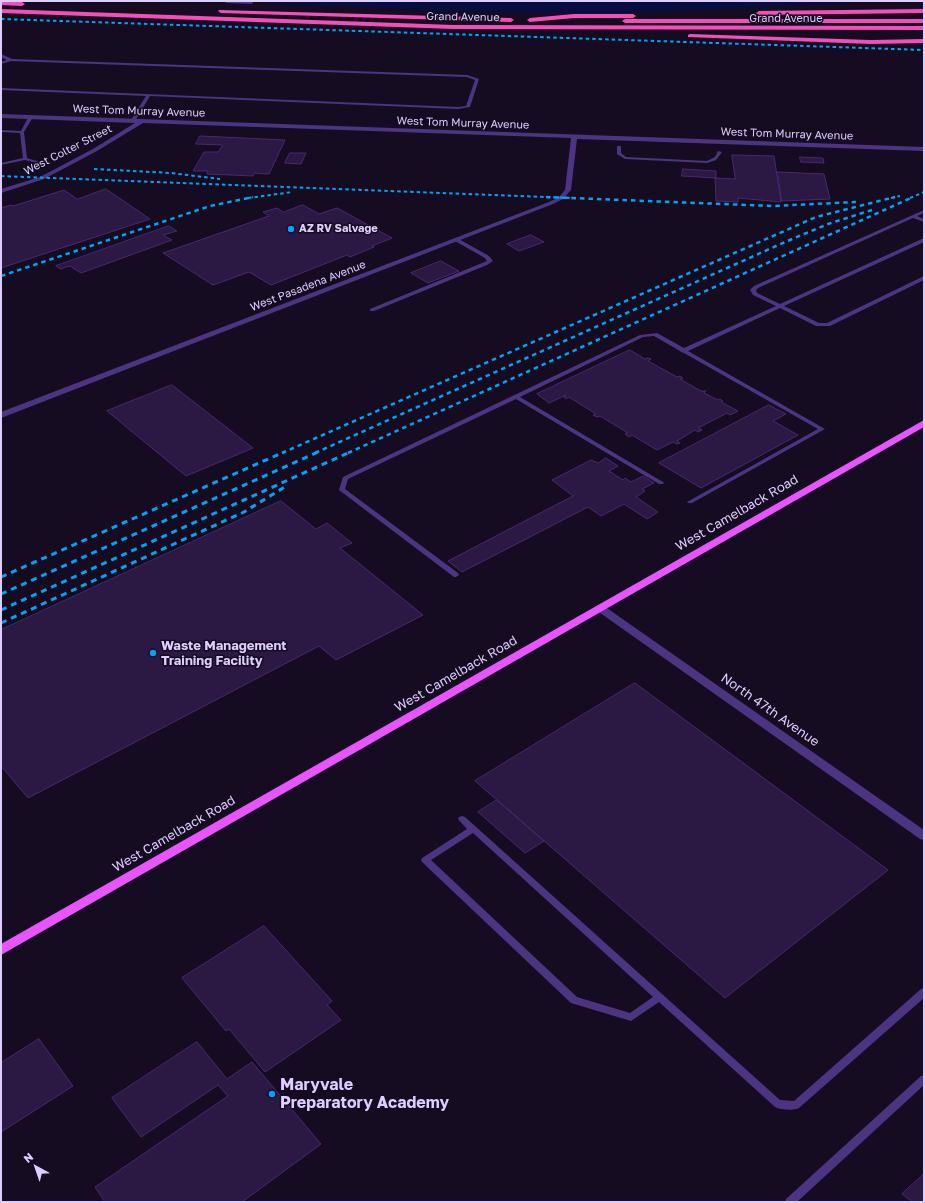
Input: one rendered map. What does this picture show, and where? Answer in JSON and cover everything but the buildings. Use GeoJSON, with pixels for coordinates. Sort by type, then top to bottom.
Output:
{"type":"FeatureCollection","features":[{"type":"Feature","properties":{"kind":"highway"},"geometry":{"type":"LineString","coordinates":[[2,3],[28,4]]}},
{"type":"Feature","properties":{"kind":"highway","name":"Grand Avenue"},"geometry":{"type":"LineString","coordinates":[[1,11],[387,25],[536,28],[924,28]]}},
{"type":"Feature","properties":{"kind":"highway","name":"Grand Avenue"},"geometry":{"type":"LineString","coordinates":[[215,11],[530,20],[924,20]]}},
{"type":"Feature","properties":{"kind":"highway"},"geometry":{"type":"LineString","coordinates":[[753,14],[924,11]]}},
{"type":"Feature","properties":{"kind":"highway"},"geometry":{"type":"LineString","coordinates":[[530,20],[574,16],[730,14]]}},
{"type":"Feature","properties":{"kind":"highway"},"geometry":{"type":"LineString","coordinates":[[536,28],[577,32],[657,35]]}},
{"type":"Feature","properties":{"kind":"highway"},"geometry":{"type":"LineString","coordinates":[[680,35],[871,42],[924,41]]}},
{"type":"Feature","properties":{"kind":"main road","name":"West Camelback Road"},"geometry":{"type":"LineString","coordinates":[[1,950],[924,423]]}},
{"type":"Feature","properties":{"kind":"street","name":"West Tom Murray Avenue"},"geometry":{"type":"LineString","coordinates":[[1,116],[924,149]]}},
{"type":"Feature","properties":{"kind":"street","name":"West Colter Street"},"geometry":{"type":"LineString","coordinates":[[1,192],[42,178],[95,150],[142,120]]}},
{"type":"Feature","properties":{"kind":"street","name":"West Pasadena Avenue"},"geometry":{"type":"LineString","coordinates":[[1,415],[542,207],[561,198],[568,190],[574,137]]}},
{"type":"Feature","properties":{"kind":"street","name":"North 47th Avenue"},"geometry":{"type":"LineString","coordinates":[[600,608],[924,836]]}},
{"type":"Feature","properties":{"kind":"lane"},"geometry":{"type":"LineString","coordinates":[[222,12],[228,2],[251,2]]}},
{"type":"Feature","properties":{"kind":"lane"},"geometry":{"type":"LineString","coordinates":[[1,55],[11,60]]}},
{"type":"Feature","properties":{"kind":"lane"},"geometry":{"type":"LineString","coordinates":[[1,63],[11,60],[467,76],[476,79],[468,106],[458,108],[1,89]]}},
{"type":"Feature","properties":{"kind":"lane"},"geometry":{"type":"LineString","coordinates":[[133,120],[149,95]]}},
{"type":"Feature","properties":{"kind":"lane"},"geometry":{"type":"LineString","coordinates":[[25,159],[22,132],[31,117]]}},
{"type":"Feature","properties":{"kind":"lane"},"geometry":{"type":"LineString","coordinates":[[1,131],[22,132]]}},
{"type":"Feature","properties":{"kind":"lane"},"geometry":{"type":"LineString","coordinates":[[619,147],[620,154],[625,158],[707,162],[718,157],[720,152]]}},
{"type":"Feature","properties":{"kind":"lane"},"geometry":{"type":"LineString","coordinates":[[1,164],[25,159],[41,163]]}},
{"type":"Feature","properties":{"kind":"lane"},"geometry":{"type":"LineString","coordinates":[[924,211],[753,290],[755,294],[818,325],[828,325],[924,278]]}},
{"type":"Feature","properties":{"kind":"lane"},"geometry":{"type":"LineString","coordinates":[[913,216],[924,221]]}},
{"type":"Feature","properties":{"kind":"lane"},"geometry":{"type":"LineString","coordinates":[[372,310],[490,261],[487,257],[456,240]]}},
{"type":"Feature","properties":{"kind":"lane"},"geometry":{"type":"LineString","coordinates":[[683,351],[924,240]]}},
{"type":"Feature","properties":{"kind":"lane"},"geometry":{"type":"LineString","coordinates":[[456,575],[342,490],[345,478],[648,334],[655,334],[822,429],[690,502]]}},
{"type":"Feature","properties":{"kind":"lane"},"geometry":{"type":"LineString","coordinates":[[516,397],[661,483]]}},
{"type":"Feature","properties":{"kind":"lane"},"geometry":{"type":"LineString","coordinates":[[462,819],[778,1104],[796,1105],[924,992]]}},
{"type":"Feature","properties":{"kind":"lane"},"geometry":{"type":"LineString","coordinates":[[473,829],[425,860],[574,1000],[631,1017],[659,997]]}},
{"type":"Feature","properties":{"kind":"lane"},"geometry":{"type":"LineString","coordinates":[[790,1202],[924,1079]]}},
{"type":"Feature","properties":{"kind":"shaded area"},"geometry":{"type":"Polygon","coordinates":[[[264,1],[882,1],[685,11],[581,13],[429,11],[262,4],[264,1]]]}},
{"type":"Feature","properties":{"kind":"railway"},"geometry":{"type":"LineString","coordinates":[[1,19],[924,50]]}},
{"type":"Feature","properties":{"kind":"railway"},"geometry":{"type":"LineString","coordinates":[[94,169],[171,173],[220,179]]}},
{"type":"Feature","properties":{"kind":"railway"},"geometry":{"type":"LineString","coordinates":[[1,176],[571,198]]}},
{"type":"Feature","properties":{"kind":"railway"},"geometry":{"type":"LineString","coordinates":[[249,198],[293,192]]}},
{"type":"Feature","properties":{"kind":"railway"},"geometry":{"type":"LineString","coordinates":[[910,198],[924,192]]}},
{"type":"Feature","properties":{"kind":"railway"},"geometry":{"type":"LineString","coordinates":[[891,198],[900,196]]}},
{"type":"Feature","properties":{"kind":"railway"},"geometry":{"type":"LineString","coordinates":[[249,198],[253,197]]}},
{"type":"Feature","properties":{"kind":"railway"},"geometry":{"type":"LineString","coordinates":[[546,197],[773,206],[856,202]]}},
{"type":"Feature","properties":{"kind":"railway"},"geometry":{"type":"LineString","coordinates":[[348,453],[913,197]]}},
{"type":"Feature","properties":{"kind":"railway"},"geometry":{"type":"LineString","coordinates":[[1,276],[210,206],[249,198]]}},
{"type":"Feature","properties":{"kind":"railway"},"geometry":{"type":"LineString","coordinates":[[282,453],[816,217],[891,198]]}},
{"type":"Feature","properties":{"kind":"railway"},"geometry":{"type":"LineString","coordinates":[[315,453],[785,242],[828,224],[875,209]]}},
{"type":"Feature","properties":{"kind":"railway"},"geometry":{"type":"LineString","coordinates":[[1,577],[284,452]]}},
{"type":"Feature","properties":{"kind":"railway"},"geometry":{"type":"LineString","coordinates":[[1,594],[318,452]]}},
{"type":"Feature","properties":{"kind":"railway"},"geometry":{"type":"LineString","coordinates":[[1,610],[350,452]]}},
{"type":"Feature","properties":{"kind":"railway"},"geometry":{"type":"LineString","coordinates":[[1,623],[244,512],[288,485]]}},
{"type":"Feature","properties":{"kind":"place","name":"AZ RV Salvage"},"geometry":{"type":"Point","coordinates":[291,229]}},
{"type":"Feature","properties":{"kind":"place","name":"Waste Management Training Facility"},"geometry":{"type":"Point","coordinates":[153,653]}},
{"type":"Feature","properties":{"kind":"place","name":"Maryvale Preparatory Academy"},"geometry":{"type":"Point","coordinates":[272,1094]}}]}
